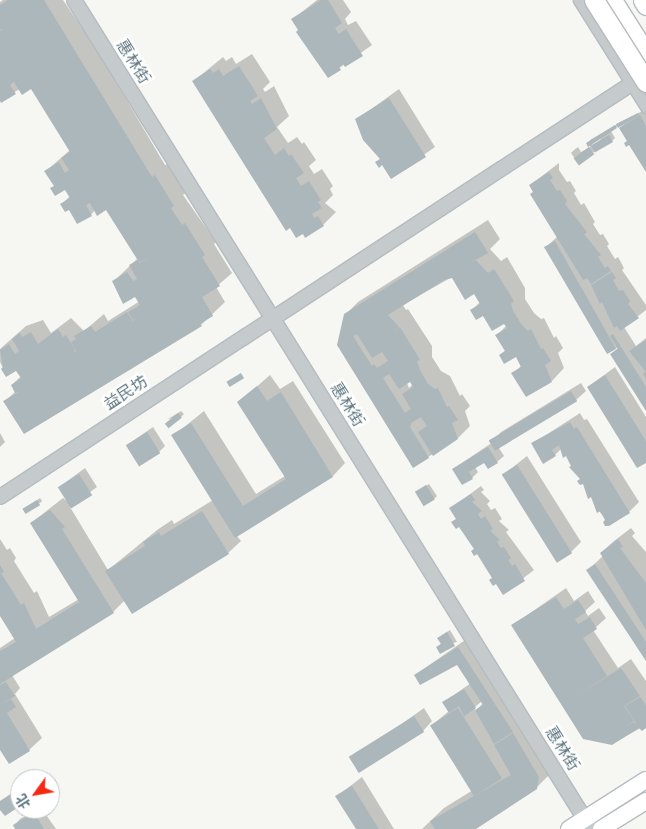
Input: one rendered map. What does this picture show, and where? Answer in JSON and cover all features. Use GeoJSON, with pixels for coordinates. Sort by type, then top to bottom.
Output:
{"type":"FeatureCollection","features":[{"type":"Feature","properties":{"kind":"highway"},"geometry":{"type":"LineString","coordinates":[[594,0],[639,83]]}},
{"type":"Feature","properties":{"kind":"highway"},"geometry":{"type":"LineString","coordinates":[[612,0],[646,54]]}},
{"type":"Feature","properties":{"kind":"highway"},"geometry":{"type":"LineString","coordinates":[[643,0],[646,5]]}},
{"type":"Feature","properties":{"kind":"main road"},"geometry":{"type":"LineString","coordinates":[[569,829],[588,824],[646,780]]}},
{"type":"Feature","properties":{"kind":"main road"},"geometry":{"type":"LineString","coordinates":[[601,829],[646,801]]}},
{"type":"Feature","properties":{"kind":"street","name":"惠林街"},"geometry":{"type":"LineString","coordinates":[[74,0],[588,824]]}},
{"type":"Feature","properties":{"kind":"street"},"geometry":{"type":"LineString","coordinates":[[579,0],[639,83],[646,107]]}},
{"type":"Feature","properties":{"kind":"street"},"geometry":{"type":"LineString","coordinates":[[639,83],[646,74]]}},
{"type":"Feature","properties":{"kind":"street","name":"益民坊"},"geometry":{"type":"LineString","coordinates":[[0,497],[272,317],[639,83]]}},
{"type":"Feature","properties":{"kind":"building"},"geometry":{"type":"Polygon","coordinates":[[[8,0],[44,0],[152,177],[155,175],[174,206],[171,208],[182,225],[185,223],[205,255],[202,257],[220,286],[202,297],[213,316],[200,324],[202,326],[24,434],[3,401],[19,392],[15,393],[11,385],[21,378],[16,371],[6,377],[1,369],[3,367],[0,350],[9,344],[15,354],[19,351],[12,339],[20,333],[22,337],[31,332],[38,344],[58,329],[63,337],[66,335],[75,350],[73,353],[76,351],[71,342],[76,339],[74,336],[91,326],[95,332],[127,312],[133,321],[136,319],[133,320],[128,312],[140,305],[135,297],[123,304],[112,281],[127,272],[133,281],[137,279],[129,265],[138,260],[142,267],[140,263],[148,258],[140,262],[138,259],[137,259],[106,210],[97,216],[90,203],[86,205],[92,216],[77,224],[69,210],[65,212],[60,204],[70,198],[65,190],[55,196],[50,188],[54,186],[44,171],[59,162],[65,173],[69,170],[61,158],[70,152],[31,89],[22,95],[14,82],[10,85],[16,94],[1,103],[0,31],[5,28],[0,30],[0,5],[8,0]]]}},
{"type":"Feature","properties":{"kind":"building"},"geometry":{"type":"Polygon","coordinates":[[[321,0],[328,0],[342,23],[335,28],[339,34],[346,29],[363,56],[345,67],[343,64],[339,67],[341,70],[328,78],[296,32],[298,30],[291,19],[321,0]]]}},
{"type":"Feature","properties":{"kind":"building"},"geometry":{"type":"Polygon","coordinates":[[[239,66],[258,96],[250,101],[252,104],[261,98],[277,129],[264,138],[275,155],[284,148],[289,156],[291,154],[304,173],[296,178],[301,186],[309,181],[321,200],[318,202],[322,208],[312,214],[314,218],[318,216],[324,226],[305,238],[303,234],[296,238],[290,228],[286,231],[192,81],[210,69],[213,73],[219,69],[223,76],[239,66]]]}},
{"type":"Feature","properties":{"kind":"building"},"geometry":{"type":"Polygon","coordinates":[[[389,98],[426,157],[391,179],[382,165],[379,168],[375,162],[380,159],[363,140],[355,119],[389,98]]]}},
{"type":"Feature","properties":{"kind":"building"},"geometry":{"type":"Polygon","coordinates":[[[638,113],[639,115],[618,128],[616,124],[638,113]]]}},
{"type":"Feature","properties":{"kind":"building"},"geometry":{"type":"Polygon","coordinates":[[[640,115],[646,126],[646,172],[629,145],[626,147],[624,143],[627,141],[619,128],[640,115]]]}},
{"type":"Feature","properties":{"kind":"building"},"geometry":{"type":"Polygon","coordinates":[[[615,125],[617,128],[588,147],[586,143],[615,125]]]}},
{"type":"Feature","properties":{"kind":"building"},"geometry":{"type":"Polygon","coordinates":[[[609,135],[613,142],[595,152],[591,146],[609,135]]]}},
{"type":"Feature","properties":{"kind":"building"},"geometry":{"type":"Polygon","coordinates":[[[589,147],[594,154],[579,165],[574,158],[589,147]]]}},
{"type":"Feature","properties":{"kind":"building"},"geometry":{"type":"Polygon","coordinates":[[[549,172],[553,178],[550,180],[567,201],[565,204],[587,232],[584,234],[601,255],[598,257],[605,268],[608,266],[611,271],[591,284],[587,278],[583,280],[530,194],[533,192],[529,185],[549,172]]]}},
{"type":"Feature","properties":{"kind":"building"},"geometry":{"type":"Polygon","coordinates":[[[475,232],[488,253],[468,264],[476,260],[488,273],[494,269],[514,301],[511,303],[513,311],[528,331],[531,329],[541,349],[543,348],[551,361],[545,365],[552,382],[526,397],[511,373],[521,367],[516,357],[504,364],[499,355],[505,351],[495,335],[507,328],[504,324],[492,331],[483,316],[476,320],[470,310],[480,304],[474,294],[465,300],[452,278],[444,280],[388,315],[399,327],[394,331],[400,327],[420,360],[417,361],[420,370],[428,384],[435,389],[438,388],[447,407],[449,406],[458,420],[452,423],[458,439],[433,456],[418,432],[427,426],[421,417],[411,423],[410,427],[429,458],[413,468],[337,345],[344,314],[475,232]],[[357,334],[353,336],[372,366],[374,364],[377,368],[388,361],[382,352],[372,358],[357,334]],[[389,374],[383,378],[405,413],[411,409],[402,394],[413,387],[410,382],[399,389],[389,374]]]}},
{"type":"Feature","properties":{"kind":"building"},"geometry":{"type":"Polygon","coordinates":[[[555,241],[616,349],[607,354],[544,247],[555,241]]]}},
{"type":"Feature","properties":{"kind":"building"},"geometry":{"type":"Polygon","coordinates":[[[612,272],[616,278],[613,280],[619,291],[623,290],[630,301],[628,304],[639,318],[620,331],[617,326],[614,328],[602,302],[600,304],[591,285],[612,272]]]}},
{"type":"Feature","properties":{"kind":"building"},"geometry":{"type":"Polygon","coordinates":[[[613,334],[646,387],[646,411],[610,354],[618,349],[610,336],[613,334]]]}},
{"type":"Feature","properties":{"kind":"building"},"geometry":{"type":"Polygon","coordinates":[[[646,340],[646,372],[629,351],[646,340]]]}},
{"type":"Feature","properties":{"kind":"building"},"geometry":{"type":"Polygon","coordinates":[[[241,373],[244,378],[230,387],[226,382],[241,373]]]}},
{"type":"Feature","properties":{"kind":"building"},"geometry":{"type":"Polygon","coordinates":[[[605,375],[646,441],[646,463],[637,468],[587,387],[605,375]]]}},
{"type":"Feature","properties":{"kind":"building"},"geometry":{"type":"Polygon","coordinates":[[[257,386],[267,401],[281,392],[333,477],[235,538],[171,435],[191,423],[243,506],[286,479],[237,402],[257,386]]]}},
{"type":"Feature","properties":{"kind":"building"},"geometry":{"type":"Polygon","coordinates":[[[571,391],[577,401],[495,451],[489,440],[571,391]]]}},
{"type":"Feature","properties":{"kind":"building"},"geometry":{"type":"Polygon","coordinates":[[[178,413],[182,418],[169,428],[165,424],[178,413]]]}},
{"type":"Feature","properties":{"kind":"building"},"geometry":{"type":"Polygon","coordinates":[[[570,422],[574,429],[577,427],[630,513],[609,526],[605,526],[603,522],[605,520],[600,511],[597,513],[591,497],[588,499],[583,484],[580,485],[577,481],[580,479],[569,467],[571,466],[566,456],[563,458],[559,445],[552,450],[556,456],[543,464],[531,443],[570,422]]]}},
{"type":"Feature","properties":{"kind":"building"},"geometry":{"type":"Polygon","coordinates":[[[147,432],[160,453],[139,466],[126,445],[147,432]]]}},
{"type":"Feature","properties":{"kind":"building"},"geometry":{"type":"Polygon","coordinates":[[[488,447],[498,463],[488,469],[484,463],[469,472],[473,479],[462,485],[452,469],[488,447]]]}},
{"type":"Feature","properties":{"kind":"building"},"geometry":{"type":"Polygon","coordinates":[[[517,465],[572,553],[557,563],[502,475],[517,465]]]}},
{"type":"Feature","properties":{"kind":"building"},"geometry":{"type":"Polygon","coordinates":[[[79,474],[92,495],[71,508],[58,487],[79,474]]]}},
{"type":"Feature","properties":{"kind":"building"},"geometry":{"type":"Polygon","coordinates":[[[426,485],[435,500],[424,506],[415,492],[426,485]]]}},
{"type":"Feature","properties":{"kind":"building"},"geometry":{"type":"Polygon","coordinates":[[[471,494],[475,500],[472,502],[482,511],[478,514],[481,519],[485,516],[493,529],[490,531],[500,540],[497,542],[501,548],[504,547],[511,558],[508,560],[512,566],[515,564],[525,581],[503,595],[496,584],[493,586],[489,580],[492,578],[477,554],[474,556],[471,551],[474,549],[459,527],[456,529],[451,522],[456,519],[449,508],[471,494]]]}},
{"type":"Feature","properties":{"kind":"building"},"geometry":{"type":"Polygon","coordinates":[[[37,500],[40,505],[26,514],[22,509],[37,500]]]}},
{"type":"Feature","properties":{"kind":"building"},"geometry":{"type":"Polygon","coordinates":[[[50,510],[65,527],[62,529],[114,613],[0,684],[0,651],[16,642],[0,616],[0,565],[4,572],[1,573],[21,605],[24,603],[36,629],[79,602],[30,523],[50,510]]]}},
{"type":"Feature","properties":{"kind":"building"},"geometry":{"type":"Polygon","coordinates":[[[202,511],[229,554],[132,614],[105,571],[145,546],[143,542],[159,532],[161,536],[202,511]]]}},
{"type":"Feature","properties":{"kind":"building"},"geometry":{"type":"Polygon","coordinates":[[[618,539],[623,547],[620,548],[646,583],[646,630],[600,553],[618,539]]]}},
{"type":"Feature","properties":{"kind":"building"},"geometry":{"type":"Polygon","coordinates":[[[595,564],[646,642],[646,661],[586,570],[595,564]]]}},
{"type":"Feature","properties":{"kind":"building"},"geometry":{"type":"Polygon","coordinates":[[[556,597],[564,609],[578,600],[586,612],[575,619],[578,624],[590,617],[597,629],[583,638],[607,676],[576,696],[621,668],[640,696],[624,706],[634,721],[626,726],[634,722],[637,725],[625,706],[640,697],[646,705],[646,728],[642,731],[639,728],[612,745],[583,739],[511,625],[556,597]]]}},
{"type":"Feature","properties":{"kind":"building"},"geometry":{"type":"Polygon","coordinates":[[[447,632],[455,646],[440,654],[436,647],[441,644],[437,638],[447,632]]]}},
{"type":"Feature","properties":{"kind":"building"},"geometry":{"type":"Polygon","coordinates":[[[458,647],[513,732],[494,744],[475,710],[483,705],[457,665],[420,685],[414,675],[458,647]]]}},
{"type":"Feature","properties":{"kind":"building"},"geometry":{"type":"Polygon","coordinates":[[[6,682],[15,696],[1,704],[11,699],[16,707],[7,713],[30,751],[9,764],[0,750],[0,685],[6,682]]]}},
{"type":"Feature","properties":{"kind":"building"},"geometry":{"type":"Polygon","coordinates":[[[464,689],[476,708],[464,716],[459,706],[449,713],[442,702],[464,689]]]}},
{"type":"Feature","properties":{"kind":"building"},"geometry":{"type":"Polygon","coordinates":[[[458,708],[502,778],[474,796],[430,725],[458,708]]]}},
{"type":"Feature","properties":{"kind":"building"},"geometry":{"type":"Polygon","coordinates":[[[414,716],[424,732],[359,773],[349,757],[414,716]]]}},
{"type":"Feature","properties":{"kind":"building"},"geometry":{"type":"Polygon","coordinates":[[[513,733],[539,777],[537,789],[476,829],[435,829],[430,821],[511,775],[494,745],[513,733]]]}},
{"type":"Feature","properties":{"kind":"building"},"geometry":{"type":"Polygon","coordinates":[[[352,786],[379,829],[356,829],[335,796],[352,786]]]}},
{"type":"Feature","properties":{"kind":"building"},"geometry":{"type":"Polygon","coordinates":[[[10,794],[10,813],[5,816],[0,810],[0,801],[10,794]]]}},
{"type":"Feature","properties":{"kind":"building"},"geometry":{"type":"Polygon","coordinates":[[[23,819],[38,819],[44,829],[15,829],[13,825],[23,819]]]}}]}
